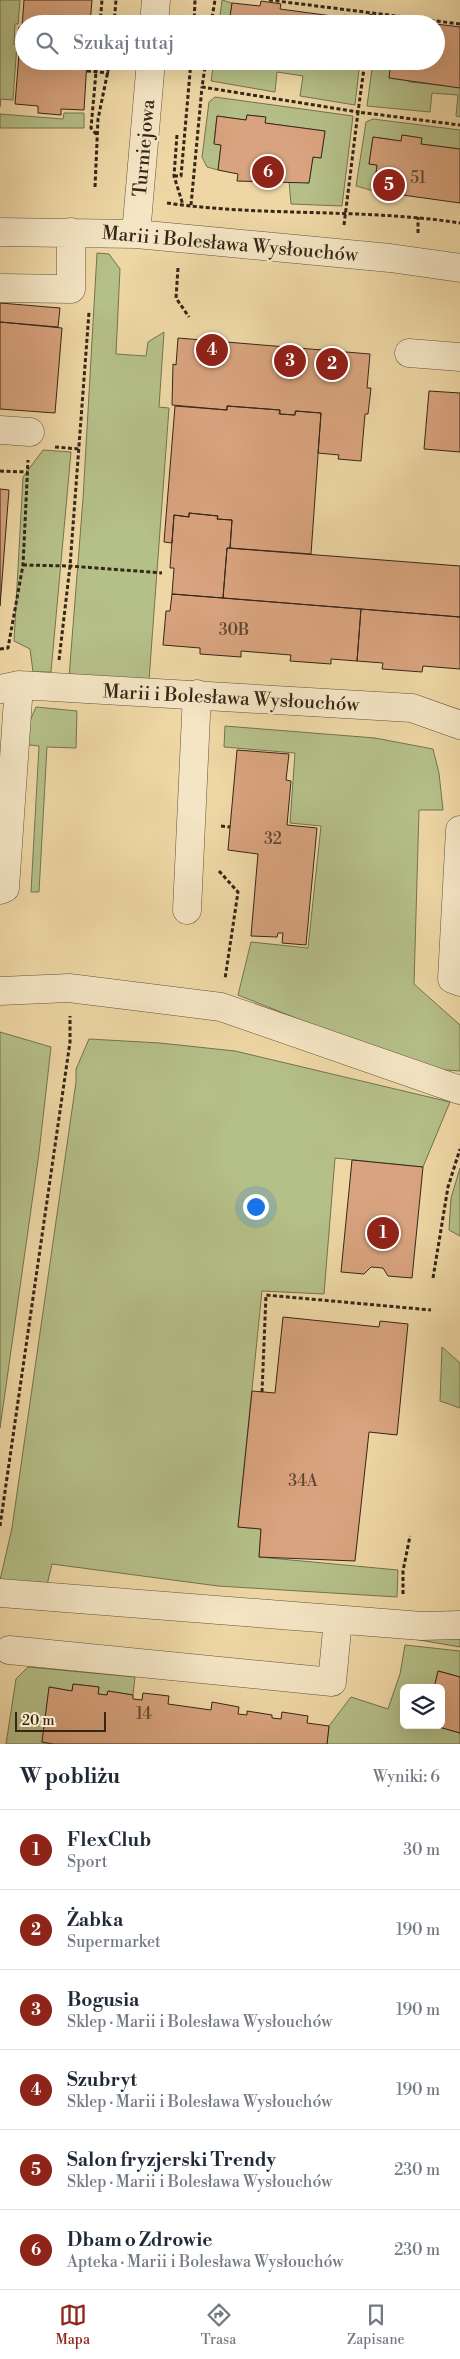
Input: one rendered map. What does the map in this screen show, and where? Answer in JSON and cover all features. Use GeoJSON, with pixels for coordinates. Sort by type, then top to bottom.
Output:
{"type":"FeatureCollection","features":[{"type":"Feature","properties":{"kind":"street"},"geometry":{"type":"LineString","coordinates":[[155,15],[156,0]]}},
{"type":"Feature","properties":{"kind":"street","name":"Turniejowa"},"geometry":{"type":"LineString","coordinates":[[136,234],[150,70]]}},
{"type":"Feature","properties":{"kind":"street","name":"Marii i Bolesława Wysłouchów"},"geometry":{"type":"LineString","coordinates":[[0,232],[71,232],[180,237],[460,268]]}},
{"type":"Feature","properties":{"kind":"street"},"geometry":{"type":"LineString","coordinates":[[0,288],[71,288],[71,232]]}},
{"type":"Feature","properties":{"kind":"street"},"geometry":{"type":"LineString","coordinates":[[409,354],[460,357]]}},
{"type":"Feature","properties":{"kind":"street"},"geometry":{"type":"LineString","coordinates":[[0,430],[30,432]]}},
{"type":"Feature","properties":{"kind":"street"},"geometry":{"type":"LineString","coordinates":[[0,890],[5,888],[10,687]]}},
{"type":"Feature","properties":{"kind":"street","name":"Marii i Bolesława Wysłouchów"},"geometry":{"type":"LineString","coordinates":[[10,687],[56,687],[196,694],[412,708],[460,725]]}},
{"type":"Feature","properties":{"kind":"street"},"geometry":{"type":"LineString","coordinates":[[187,910],[196,694]]}},
{"type":"Feature","properties":{"kind":"street"},"geometry":{"type":"LineString","coordinates":[[460,830],[452,979],[460,982]]}},
{"type":"Feature","properties":{"kind":"street"},"geometry":{"type":"LineString","coordinates":[[0,992],[69,988],[221,1007],[460,1090]]}},
{"type":"Feature","properties":{"kind":"street"},"geometry":{"type":"LineString","coordinates":[[0,1592],[338,1620],[422,1626],[460,1625]]}},
{"type":"Feature","properties":{"kind":"street"},"geometry":{"type":"LineString","coordinates":[[9,1650],[332,1682],[338,1620]]}},
{"type":"Feature","properties":{"kind":"path"},"geometry":{"type":"LineString","coordinates":[[101,15],[102,0]]}},
{"type":"Feature","properties":{"kind":"path"},"geometry":{"type":"LineString","coordinates":[[115,15],[116,0]]}},
{"type":"Feature","properties":{"kind":"path"},"geometry":{"type":"LineString","coordinates":[[194,15],[195,0]]}},
{"type":"Feature","properties":{"kind":"path"},"geometry":{"type":"LineString","coordinates":[[212,15],[215,0]]}},
{"type":"Feature","properties":{"kind":"path"},"geometry":{"type":"LineString","coordinates":[[269,0],[380,15]]}},
{"type":"Feature","properties":{"kind":"path"},"geometry":{"type":"LineString","coordinates":[[445,22],[460,24]]}},
{"type":"Feature","properties":{"kind":"path"},"geometry":{"type":"LineString","coordinates":[[174,176],[181,176],[190,70]]}},
{"type":"Feature","properties":{"kind":"path"},"geometry":{"type":"LineString","coordinates":[[191,205],[205,70]]}},
{"type":"Feature","properties":{"kind":"path"},"geometry":{"type":"LineString","coordinates":[[344,254],[344,216],[363,70]]}},
{"type":"Feature","properties":{"kind":"path"},"geometry":{"type":"LineString","coordinates":[[87,71],[109,72],[98,119],[94,187]]}},
{"type":"Feature","properties":{"kind":"path"},"geometry":{"type":"LineString","coordinates":[[96,72],[91,128],[97,135]]}},
{"type":"Feature","properties":{"kind":"path"},"geometry":{"type":"LineString","coordinates":[[202,87],[358,112],[460,125]]}},
{"type":"Feature","properties":{"kind":"path"},"geometry":{"type":"LineString","coordinates":[[177,128],[174,176],[183,205]]}},
{"type":"Feature","properties":{"kind":"path"},"geometry":{"type":"LineString","coordinates":[[140,198],[183,205],[344,216],[418,216],[460,223]]}},
{"type":"Feature","properties":{"kind":"path"},"geometry":{"type":"LineString","coordinates":[[180,237],[176,298],[189,317]]}},
{"type":"Feature","properties":{"kind":"path"},"geometry":{"type":"LineString","coordinates":[[56,687],[70,566],[89,311]]}},
{"type":"Feature","properties":{"kind":"path"},"geometry":{"type":"LineString","coordinates":[[0,649],[8,648],[23,566],[30,432]]}},
{"type":"Feature","properties":{"kind":"path"},"geometry":{"type":"LineString","coordinates":[[0,471],[27,472]]}},
{"type":"Feature","properties":{"kind":"path"},"geometry":{"type":"LineString","coordinates":[[23,566],[70,566],[162,572]]}},
{"type":"Feature","properties":{"kind":"path"},"geometry":{"type":"LineString","coordinates":[[189,843],[238,892],[221,1007]]}},
{"type":"Feature","properties":{"kind":"path"},"geometry":{"type":"LineString","coordinates":[[0,1526],[70,1042],[69,988]]}},
{"type":"Feature","properties":{"kind":"path"},"geometry":{"type":"LineString","coordinates":[[433,1278],[448,1187],[460,1149]]}},
{"type":"Feature","properties":{"kind":"path"},"geometry":{"type":"LineString","coordinates":[[262,1392],[266,1295],[430,1310]]}},
{"type":"Feature","properties":{"kind":"path"},"geometry":{"type":"LineString","coordinates":[[403,1601],[403,1571],[410,1536]]}},
{"type":"Feature","properties":{"kind":"green space"},"geometry":{"type":"Polygon","coordinates":[[[0,0],[20,0],[19,15],[15,15],[13,100],[1,99],[0,107],[0,0]]]}},
{"type":"Feature","properties":{"kind":"green space"},"geometry":{"type":"Polygon","coordinates":[[[222,0],[232,3],[230,15],[220,15],[222,0]]]}},
{"type":"Feature","properties":{"kind":"green space"},"geometry":{"type":"Polygon","coordinates":[[[213,70],[359,70],[355,105],[300,96],[303,76],[277,72],[275,92],[211,81],[213,70]]]}},
{"type":"Feature","properties":{"kind":"green space"},"geometry":{"type":"Polygon","coordinates":[[[372,70],[399,70],[409,82],[460,87],[460,117],[456,116],[458,95],[432,93],[430,112],[367,106],[372,70]]]}},
{"type":"Feature","properties":{"kind":"green space"},"geometry":{"type":"Polygon","coordinates":[[[215,97],[353,116],[342,206],[291,204],[289,181],[309,183],[313,157],[321,158],[325,131],[265,123],[265,117],[247,115],[246,120],[217,116],[214,143],[221,145],[218,170],[207,167],[202,157],[209,102],[215,97]]]}},
{"type":"Feature","properties":{"kind":"green space"},"geometry":{"type":"Polygon","coordinates":[[[64,113],[84,113],[84,128],[0,128],[0,114],[63,119],[64,113]]]}},
{"type":"Feature","properties":{"kind":"green space"},"geometry":{"type":"Polygon","coordinates":[[[373,119],[460,130],[460,149],[421,144],[421,138],[402,135],[401,141],[373,137],[369,164],[377,165],[374,191],[356,186],[366,122],[373,119]]]}},
{"type":"Feature","properties":{"kind":"green space"},"geometry":{"type":"Polygon","coordinates":[[[97,253],[109,254],[120,269],[116,354],[146,356],[148,342],[164,332],[159,407],[169,408],[149,680],[69,677],[83,499],[97,253]]]}},
{"type":"Feature","properties":{"kind":"green space"},"geometry":{"type":"Polygon","coordinates":[[[43,450],[71,452],[51,672],[33,672],[30,649],[14,641],[23,477],[43,450]]]}},
{"type":"Feature","properties":{"kind":"green space"},"geometry":{"type":"Polygon","coordinates":[[[36,707],[77,711],[76,748],[47,747],[39,892],[31,892],[39,746],[20,744],[36,707]]]}},
{"type":"Feature","properties":{"kind":"green space"},"geometry":{"type":"Polygon","coordinates":[[[225,726],[375,738],[433,749],[439,773],[443,810],[419,810],[414,984],[460,1025],[460,1071],[421,1068],[238,995],[251,942],[308,948],[321,826],[290,823],[295,753],[224,747],[225,726]]]}},
{"type":"Feature","properties":{"kind":"green space"},"geometry":{"type":"Polygon","coordinates":[[[0,1032],[51,1047],[39,1153],[0,1428],[0,1032]]]}},
{"type":"Feature","properties":{"kind":"green space"},"geometry":{"type":"Polygon","coordinates":[[[89,1039],[160,1043],[235,1051],[450,1102],[423,1167],[335,1158],[324,1294],[262,1291],[238,1527],[261,1529],[259,1557],[398,1570],[397,1597],[218,1586],[52,1564],[47,1585],[0,1580],[12,1528],[76,1082],[76,1069],[89,1039]]]}},
{"type":"Feature","properties":{"kind":"green space"},"geometry":{"type":"Polygon","coordinates":[[[460,1168],[460,1236],[449,1230],[451,1198],[460,1168]]]}},
{"type":"Feature","properties":{"kind":"green space"},"geometry":{"type":"Polygon","coordinates":[[[442,1347],[460,1363],[460,1408],[440,1401],[442,1347]]]}},
{"type":"Feature","properties":{"kind":"green space"},"geometry":{"type":"Polygon","coordinates":[[[460,1637],[460,1647],[414,1639],[460,1637]]]}},
{"type":"Feature","properties":{"kind":"green space"},"geometry":{"type":"Polygon","coordinates":[[[405,1645],[460,1651],[460,1677],[439,1671],[435,1684],[400,1684],[400,1729],[445,1729],[460,1733],[460,1744],[327,1744],[329,1726],[351,1697],[388,1709],[400,1674],[405,1645]]]}},
{"type":"Feature","properties":{"kind":"green space"},"geometry":{"type":"Polygon","coordinates":[[[28,1667],[135,1677],[133,1695],[108,1691],[107,1695],[98,1694],[99,1687],[73,1684],[72,1691],[50,1687],[42,1742],[53,1744],[6,1744],[16,1679],[28,1667]]]}},
{"type":"Feature","properties":{"kind":"building"},"geometry":{"type":"Polygon","coordinates":[[[24,0],[92,0],[91,15],[23,15],[24,0]]]}},
{"type":"Feature","properties":{"kind":"building"},"geometry":{"type":"Polygon","coordinates":[[[261,1],[281,4],[280,9],[325,15],[230,15],[232,3],[260,6],[261,1]]]}},
{"type":"Feature","properties":{"kind":"building"},"geometry":{"type":"Polygon","coordinates":[[[445,25],[460,27],[460,88],[389,78],[390,70],[445,70],[445,25]]]}},
{"type":"Feature","properties":{"kind":"building"},"geometry":{"type":"Polygon","coordinates":[[[18,70],[86,70],[84,110],[61,109],[61,115],[38,113],[38,106],[15,104],[18,70]]]}},
{"type":"Feature","properties":{"kind":"building"},"geometry":{"type":"Polygon","coordinates":[[[247,115],[266,117],[265,123],[325,131],[321,158],[313,157],[309,183],[237,181],[238,174],[218,170],[221,145],[214,144],[217,116],[246,120],[247,115]]]}},
{"type":"Feature","properties":{"kind":"building"},"geometry":{"type":"Polygon","coordinates":[[[402,135],[422,138],[421,144],[460,149],[460,203],[374,191],[377,165],[369,164],[373,137],[401,141],[402,135]]]}},
{"type":"Feature","properties":{"kind":"building"},"geometry":{"type":"Polygon","coordinates":[[[0,303],[60,308],[58,327],[0,322],[0,303]]]}},
{"type":"Feature","properties":{"kind":"building"},"geometry":{"type":"Polygon","coordinates":[[[0,322],[62,328],[55,413],[0,409],[0,322]]]}},
{"type":"Feature","properties":{"kind":"building"},"geometry":{"type":"Polygon","coordinates":[[[178,338],[370,354],[367,388],[371,388],[368,414],[365,414],[361,461],[338,459],[339,455],[318,453],[321,413],[295,411],[295,415],[280,414],[280,410],[227,406],[227,410],[172,405],[173,364],[176,365],[178,338]]]}},
{"type":"Feature","properties":{"kind":"building"},"geometry":{"type":"Polygon","coordinates":[[[429,391],[460,393],[460,452],[424,449],[429,391]]]}},
{"type":"Feature","properties":{"kind":"building"},"geometry":{"type":"Polygon","coordinates":[[[175,406],[227,410],[227,406],[280,410],[279,414],[295,415],[296,411],[321,413],[311,554],[230,548],[232,520],[217,519],[218,516],[189,513],[189,517],[174,515],[172,543],[164,542],[175,406]]]}},
{"type":"Feature","properties":{"kind":"building"},"geometry":{"type":"Polygon","coordinates":[[[0,489],[9,490],[0,606],[0,489]]]}},
{"type":"Feature","properties":{"kind":"building"},"geometry":{"type":"Polygon","coordinates":[[[189,513],[218,516],[217,519],[232,520],[230,548],[227,548],[223,598],[172,594],[174,568],[170,568],[174,515],[189,517],[189,513]]]}},
{"type":"Feature","properties":{"kind":"building"},"geometry":{"type":"Polygon","coordinates":[[[227,548],[460,566],[460,617],[223,598],[227,548]]]}},
{"type":"Feature","properties":{"kind":"building"},"geometry":{"type":"Polygon","coordinates":[[[172,594],[361,609],[357,661],[331,659],[331,664],[290,661],[291,655],[241,651],[241,657],[200,654],[200,648],[163,645],[166,611],[170,611],[172,594]]]}},
{"type":"Feature","properties":{"kind":"building"},"geometry":{"type":"Polygon","coordinates":[[[361,609],[460,617],[460,669],[423,666],[422,672],[382,669],[383,663],[357,661],[361,609]]]}},
{"type":"Feature","properties":{"kind":"building"},"geometry":{"type":"Polygon","coordinates":[[[237,750],[289,754],[286,780],[291,781],[287,825],[317,828],[306,945],[282,943],[283,933],[278,933],[277,937],[251,936],[258,854],[228,850],[237,750]]]}},
{"type":"Feature","properties":{"kind":"building"},"geometry":{"type":"Polygon","coordinates":[[[352,1160],[423,1167],[412,1278],[388,1276],[383,1268],[371,1267],[364,1274],[341,1272],[352,1160]]]}},
{"type":"Feature","properties":{"kind":"building"},"geometry":{"type":"Polygon","coordinates":[[[283,1317],[379,1327],[380,1321],[408,1324],[397,1435],[369,1432],[355,1561],[259,1557],[261,1529],[238,1527],[252,1391],[275,1393],[283,1317]]]}},
{"type":"Feature","properties":{"kind":"building"},"geometry":{"type":"Polygon","coordinates":[[[438,1671],[460,1677],[460,1733],[445,1729],[445,1684],[435,1684],[438,1671]]]}},
{"type":"Feature","properties":{"kind":"building"},"geometry":{"type":"Polygon","coordinates":[[[73,1684],[99,1687],[98,1694],[107,1695],[108,1691],[133,1695],[133,1699],[142,1700],[143,1693],[169,1696],[168,1704],[211,1710],[212,1702],[239,1707],[238,1714],[247,1715],[247,1711],[272,1715],[272,1718],[281,1719],[282,1712],[308,1716],[307,1723],[329,1726],[327,1744],[53,1744],[42,1742],[49,1687],[72,1691],[73,1684]]]}},
{"type":"Feature","properties":{"kind":"place","name":"Dbam o Zdrowie"},"geometry":{"type":"Point","coordinates":[268,172]}},
{"type":"Feature","properties":{"kind":"place","name":"Salon fryzjerski Trendy"},"geometry":{"type":"Point","coordinates":[389,185]}},
{"type":"Feature","properties":{"kind":"place","name":"Szubryt"},"geometry":{"type":"Point","coordinates":[212,350]}},
{"type":"Feature","properties":{"kind":"place","name":"Bogusia"},"geometry":{"type":"Point","coordinates":[290,361]}},
{"type":"Feature","properties":{"kind":"place","name":"Żabka"},"geometry":{"type":"Point","coordinates":[332,364]}},
{"type":"Feature","properties":{"kind":"place","name":"FlexClub"},"geometry":{"type":"Point","coordinates":[383,1233]}}]}
